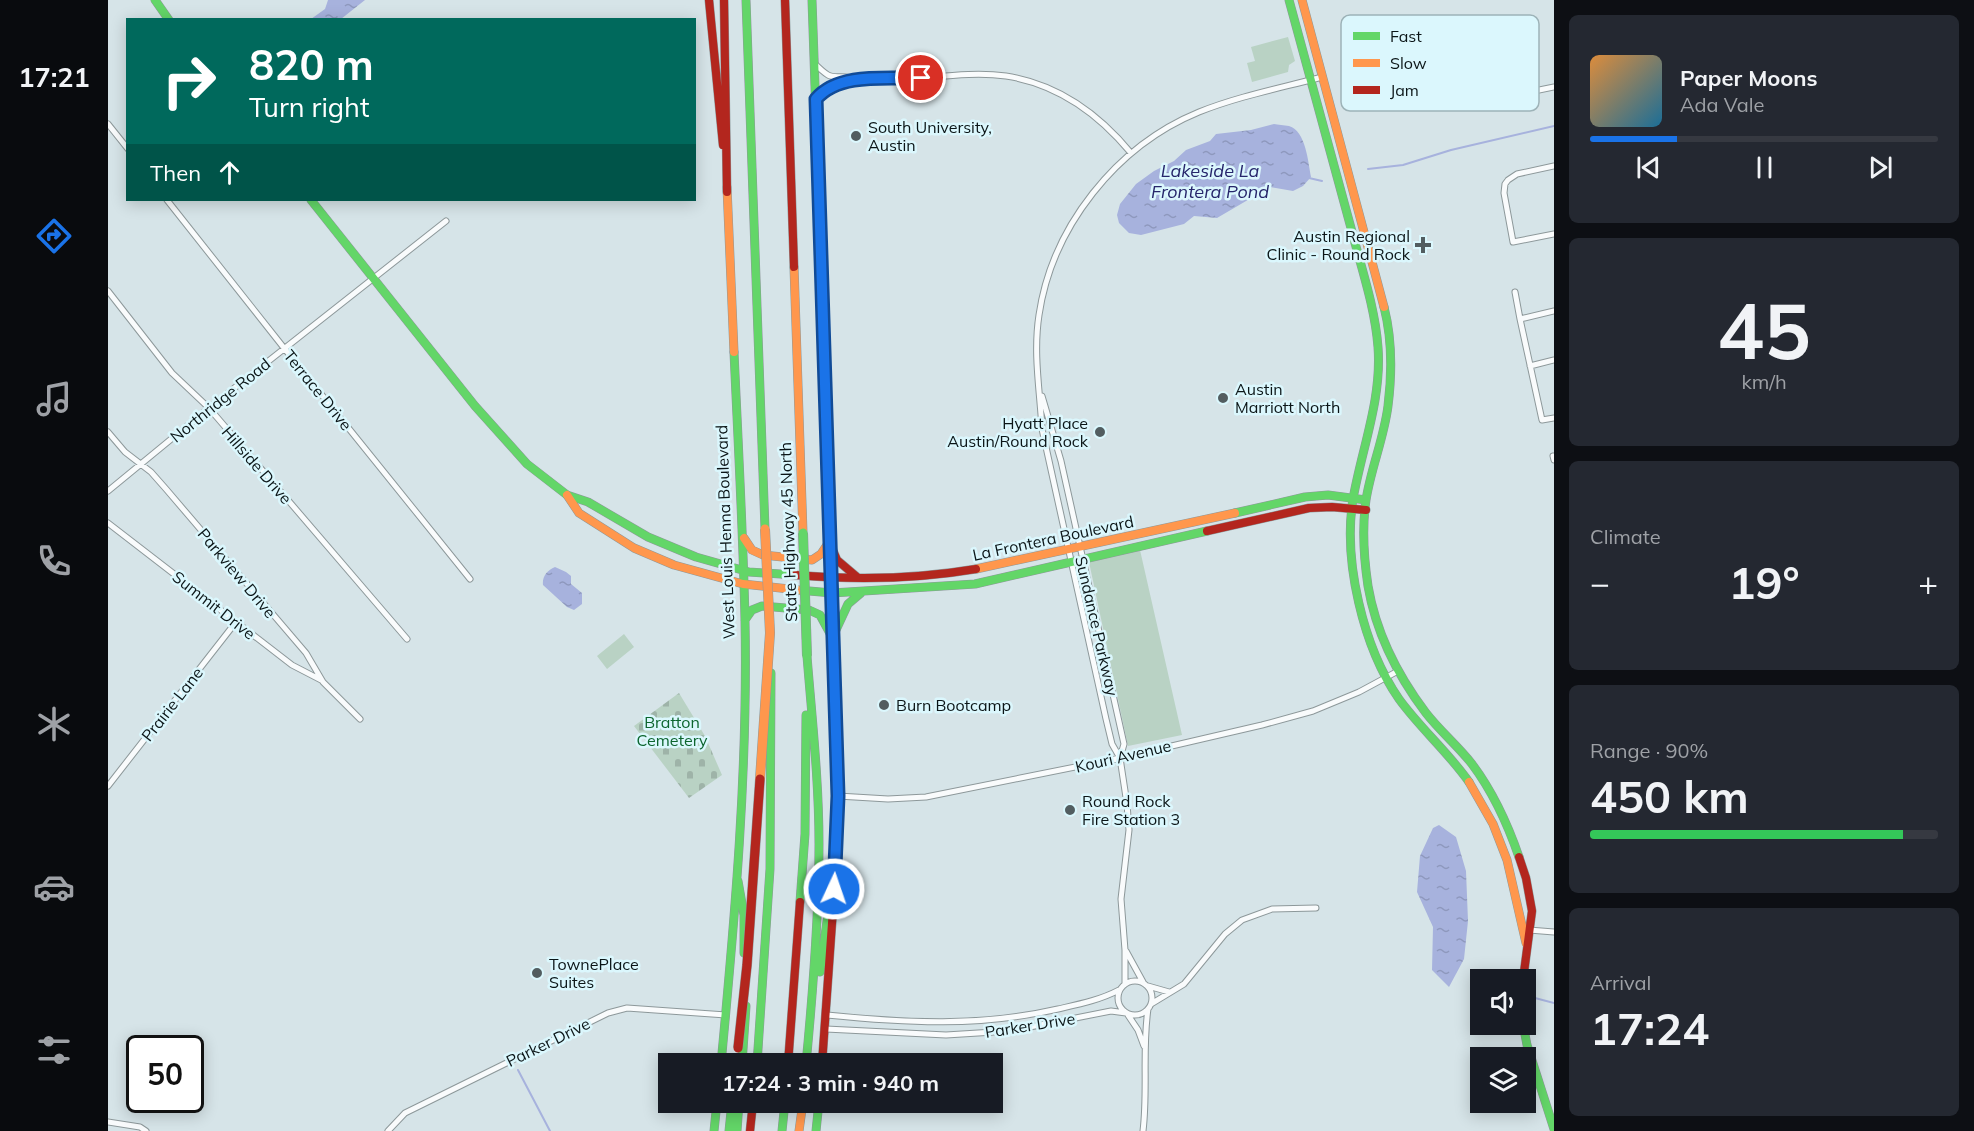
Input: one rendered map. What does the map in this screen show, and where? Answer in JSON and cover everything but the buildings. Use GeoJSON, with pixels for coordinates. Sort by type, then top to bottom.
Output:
{"type":"FeatureCollection","features":[{"type":"Feature","properties":{"kind":"main road"},"geometry":{"type":"LineString","coordinates":[[155,0],[168,18]]}},
{"type":"Feature","properties":{"kind":"main road","name":"West Louis Henna Boulevard"},"geometry":{"type":"LineString","coordinates":[[709,0],[727,192],[745,620],[744,772],[738,881],[722,1053]]}},
{"type":"Feature","properties":{"kind":"main road"},"geometry":{"type":"LineString","coordinates":[[724,0],[727,192]]}},
{"type":"Feature","properties":{"kind":"main road","name":"State Highway 45 North"},"geometry":{"type":"LineString","coordinates":[[746,0],[770,633],[773,774],[758,1053]]}},
{"type":"Feature","properties":{"kind":"main road","name":"State Highway 45 North"},"geometry":{"type":"LineString","coordinates":[[784,0],[807,656],[805,834],[798,955],[789,1053]]}},
{"type":"Feature","properties":{"kind":"main road"},"geometry":{"type":"LineString","coordinates":[[812,0],[838,796],[827,1016],[823,1053]]}},
{"type":"Feature","properties":{"kind":"main road"},"geometry":{"type":"LineString","coordinates":[[1289,0],[1369,296],[1378,347],[1374,412],[1352,509],[1351,536],[1356,588],[1369,636],[1386,676],[1406,709],[1452,760],[1475,791],[1504,851],[1526,930],[1524,969]]}},
{"type":"Feature","properties":{"kind":"main road"},"geometry":{"type":"LineString","coordinates":[[1302,0],[1381,288],[1387,318],[1391,356],[1388,407],[1366,500],[1364,534],[1368,586],[1379,632],[1398,671],[1427,714],[1471,763],[1503,815],[1526,878],[1532,911],[1526,930]]}},
{"type":"Feature","properties":{"kind":"main road"},"geometry":{"type":"LineString","coordinates":[[312,201],[506,443],[527,464],[567,495]]}},
{"type":"Feature","properties":{"kind":"main road","name":"La Frontera Boulevard"},"geometry":{"type":"LineString","coordinates":[[567,495],[588,502],[648,537],[696,557],[749,572],[831,578],[960,573],[1305,497],[1328,495],[1366,500]]}},
{"type":"Feature","properties":{"kind":"main road","name":"La Frontera Boulevard"},"geometry":{"type":"LineString","coordinates":[[567,495],[579,513],[606,532],[674,565],[744,584],[832,593],[962,586],[1309,508],[1332,507],[1366,510]]}},
{"type":"Feature","properties":{"kind":"main road"},"geometry":{"type":"LineString","coordinates":[[742,534],[748,547],[763,555],[812,560],[821,554],[830,540]]}},
{"type":"Feature","properties":{"kind":"main road"},"geometry":{"type":"LineString","coordinates":[[643,551],[648,537]]}},
{"type":"Feature","properties":{"kind":"main road"},"geometry":{"type":"LineString","coordinates":[[830,540],[837,560],[858,577]]}},
{"type":"Feature","properties":{"kind":"main road"},"geometry":{"type":"LineString","coordinates":[[833,639],[848,604],[865,591]]}},
{"type":"Feature","properties":{"kind":"main road"},"geometry":{"type":"LineString","coordinates":[[745,620],[752,610],[762,606],[809,610],[819,615],[833,639]]}},
{"type":"Feature","properties":{"kind":"main road"},"geometry":{"type":"LineString","coordinates":[[738,1053],[748,953],[770,633]]}},
{"type":"Feature","properties":{"kind":"main road"},"geometry":{"type":"LineString","coordinates":[[807,656],[819,842],[818,923],[808,1053]]}},
{"type":"Feature","properties":{"kind":"main road"},"geometry":{"type":"LineString","coordinates":[[738,881],[744,915],[746,1022],[743,1053]]}},
{"type":"Feature","properties":{"kind":"main road"},"geometry":{"type":"LineString","coordinates":[[809,1053],[827,921],[834,889]]}},
{"type":"Feature","properties":{"kind":"main road"},"geometry":{"type":"LineString","coordinates":[[1525,1035],[1554,1129]]}},
{"type":"Feature","properties":{"kind":"main road"},"geometry":{"type":"LineString","coordinates":[[714,1131],[716,1113]]}},
{"type":"Feature","properties":{"kind":"main road"},"geometry":{"type":"LineString","coordinates":[[729,1131],[731,1113]]}},
{"type":"Feature","properties":{"kind":"main road"},"geometry":{"type":"LineString","coordinates":[[737,1131],[738,1113]]}},
{"type":"Feature","properties":{"kind":"main road"},"geometry":{"type":"LineString","coordinates":[[750,1131],[752,1113]]}},
{"type":"Feature","properties":{"kind":"main road"},"geometry":{"type":"LineString","coordinates":[[782,1131],[784,1113]]}},
{"type":"Feature","properties":{"kind":"main road"},"geometry":{"type":"LineString","coordinates":[[800,1131],[802,1113]]}},
{"type":"Feature","properties":{"kind":"main road"},"geometry":{"type":"LineString","coordinates":[[816,1131],[818,1113]]}},
{"type":"Feature","properties":{"kind":"street"},"geometry":{"type":"LineString","coordinates":[[814,63],[828,75],[856,80]]}},
{"type":"Feature","properties":{"kind":"street"},"geometry":{"type":"LineString","coordinates":[[816,99],[833,84],[856,80],[991,75],[1026,80],[1078,103],[1106,125],[1131,153]]}},
{"type":"Feature","properties":{"kind":"street","name":"Sundance Parkway"},"geometry":{"type":"LineString","coordinates":[[1120,758],[1124,744],[1061,461],[1036,369],[1038,326],[1045,289],[1051,269],[1072,223],[1102,183],[1131,153],[1197,113],[1228,102],[1322,77]]}},
{"type":"Feature","properties":{"kind":"street"},"geometry":{"type":"LineString","coordinates":[[1539,90],[1554,87]]}},
{"type":"Feature","properties":{"kind":"street"},"geometry":{"type":"LineString","coordinates":[[108,124],[126,146]]}},
{"type":"Feature","properties":{"kind":"street"},"geometry":{"type":"LineString","coordinates":[[1554,166],[1516,174],[1505,184],[1504,192],[1513,242],[1554,234]]}},
{"type":"Feature","properties":{"kind":"street","name":"Terrace Drive"},"geometry":{"type":"LineString","coordinates":[[168,201],[470,579]]}},
{"type":"Feature","properties":{"kind":"street","name":"Northridge Road"},"geometry":{"type":"LineString","coordinates":[[108,491],[208,408],[446,221]]}},
{"type":"Feature","properties":{"kind":"street","name":"Hillside Drive"},"geometry":{"type":"LineString","coordinates":[[108,291],[172,373],[208,408],[407,639]]}},
{"type":"Feature","properties":{"kind":"street"},"geometry":{"type":"LineString","coordinates":[[1515,292],[1542,420],[1554,417]]}},
{"type":"Feature","properties":{"kind":"street"},"geometry":{"type":"LineString","coordinates":[[1520,319],[1554,311]]}},
{"type":"Feature","properties":{"kind":"street"},"geometry":{"type":"LineString","coordinates":[[1530,366],[1554,360]]}},
{"type":"Feature","properties":{"kind":"street","name":"Sundance Parkway"},"geometry":{"type":"LineString","coordinates":[[1040,389],[1042,429],[1070,562],[1112,744],[1120,758],[1125,786],[1128,830],[1121,899],[1125,984]]}},
{"type":"Feature","properties":{"kind":"street","name":"Parkview Drive"},"geometry":{"type":"LineString","coordinates":[[108,432],[125,452],[152,472],[306,653],[323,682],[360,719]]}},
{"type":"Feature","properties":{"kind":"street","name":"Summit Drive"},"geometry":{"type":"LineString","coordinates":[[108,523],[292,665],[323,682]]}},
{"type":"Feature","properties":{"kind":"street","name":"Prairie Lane"},"geometry":{"type":"LineString","coordinates":[[108,786],[236,622]]}},
{"type":"Feature","properties":{"kind":"street","name":"Kouri Avenue"},"geometry":{"type":"LineString","coordinates":[[838,796],[888,799],[926,797],[1120,758],[1313,711],[1359,692],[1398,671]]}},
{"type":"Feature","properties":{"kind":"street"},"geometry":{"type":"LineString","coordinates":[[1127,1013],[1139,1015],[1169,992],[1184,984],[1225,934],[1242,920],[1272,909],[1316,908]]}},
{"type":"Feature","properties":{"kind":"street"},"geometry":{"type":"LineString","coordinates":[[1526,930],[1554,932]]}},
{"type":"Feature","properties":{"kind":"street","name":"Sundance Parkway"},"geometry":{"type":"LineString","coordinates":[[1125,950],[1137,974],[1146,985]]}},
{"type":"Feature","properties":{"kind":"street"},"geometry":{"type":"LineString","coordinates":[[1145,1051],[1138,1030],[1118,1004],[1119,990],[1125,984],[1134,981],[1169,992]]}},
{"type":"Feature","properties":{"kind":"street"},"geometry":{"type":"LineString","coordinates":[[1143,1131],[1146,1102],[1145,1051],[1152,998],[1146,985]]}},
{"type":"Feature","properties":{"kind":"street","name":"Parker Drive"},"geometry":{"type":"LineString","coordinates":[[827,1016],[946,1023],[1008,1018],[1103,998],[1119,990]]}},
{"type":"Feature","properties":{"kind":"street","name":"Parker Drive"},"geometry":{"type":"LineString","coordinates":[[388,1131],[405,1113],[608,1013],[627,1008],[726,1015]]}},
{"type":"Feature","properties":{"kind":"street"},"geometry":{"type":"LineString","coordinates":[[1049,1011],[1051,1023]]}},
{"type":"Feature","properties":{"kind":"street","name":"Parker Drive"},"geometry":{"type":"LineString","coordinates":[[825,1029],[946,1035],[1010,1031],[1111,1011],[1127,1013]]}},
{"type":"Feature","properties":{"kind":"street"},"geometry":{"type":"LineString","coordinates":[[946,1023],[946,1035]]}},
{"type":"Feature","properties":{"kind":"street"},"geometry":{"type":"LineString","coordinates":[[108,1122],[140,1127],[146,1131]]}},
{"type":"Feature","properties":{"kind":"green space"},"geometry":{"type":"Polygon","coordinates":[[[1288,37],[1295,61],[1289,65],[1288,72],[1252,82],[1247,63],[1255,61],[1251,47],[1288,37]]]}},
{"type":"Feature","properties":{"kind":"green space"},"geometry":{"type":"Polygon","coordinates":[[[1140,550],[1182,735],[1128,746],[1089,562],[1140,550]]]}},
{"type":"Feature","properties":{"kind":"green space"},"geometry":{"type":"Polygon","coordinates":[[[624,634],[634,647],[607,669],[597,656],[624,634]]]}},
{"type":"Feature","properties":{"kind":"green space","name":"Bratton Cemetery"},"geometry":{"type":"Polygon","coordinates":[[[679,693],[705,736],[722,775],[689,798],[634,726],[679,693]]]}},
{"type":"Feature","properties":{"kind":"water"},"geometry":{"type":"Polygon","coordinates":[[[328,0],[365,0],[342,18],[312,18],[325,9],[328,0]]]}},
{"type":"Feature","properties":{"kind":"water","name":"Lakeside La Frontera Pond"},"geometry":{"type":"Polygon","coordinates":[[[1274,124],[1295,129],[1303,140],[1311,177],[1303,186],[1293,191],[1270,187],[1217,218],[1194,216],[1184,224],[1141,235],[1129,233],[1119,223],[1117,215],[1120,204],[1136,184],[1154,171],[1174,161],[1186,150],[1210,141],[1216,134],[1251,130],[1274,124]]]}},
{"type":"Feature","properties":{"kind":"water"},"geometry":{"type":"Polygon","coordinates":[[[555,567],[571,576],[571,584],[582,593],[582,604],[574,610],[567,607],[543,585],[546,574],[555,567]]]}},
{"type":"Feature","properties":{"kind":"water"},"geometry":{"type":"Polygon","coordinates":[[[1439,825],[1456,837],[1466,871],[1468,921],[1464,959],[1449,987],[1432,970],[1433,927],[1417,892],[1420,856],[1433,828],[1439,825]]]}},
{"type":"Feature","properties":{"kind":"waterway"},"geometry":{"type":"LineString","coordinates":[[1368,169],[1403,165],[1451,150],[1554,126]]}},
{"type":"Feature","properties":{"kind":"waterway"},"geometry":{"type":"LineString","coordinates":[[1309,178],[1322,181]]}},
{"type":"Feature","properties":{"kind":"waterway"},"geometry":{"type":"LineString","coordinates":[[1536,998],[1554,1003]]}},
{"type":"Feature","properties":{"kind":"waterway"},"geometry":{"type":"LineString","coordinates":[[518,1070],[550,1131]]}},
{"type":"Feature","properties":{"kind":"traffic: fast"},"geometry":{"type":"LineString","coordinates":[[155,0],[168,18]]}},
{"type":"Feature","properties":{"kind":"traffic: fast"},"geometry":{"type":"LineString","coordinates":[[746,0],[765,529]]}},
{"type":"Feature","properties":{"kind":"traffic: fast"},"geometry":{"type":"LineString","coordinates":[[812,0],[828,460]]}},
{"type":"Feature","properties":{"kind":"traffic: fast"},"geometry":{"type":"LineString","coordinates":[[1289,0],[1367,287],[1378,347],[1377,386],[1353,499],[1351,523],[1351,549],[1359,603],[1375,655],[1386,678],[1399,699],[1469,782]]}},
{"type":"Feature","properties":{"kind":"traffic: fast"},"geometry":{"type":"LineString","coordinates":[[312,201],[475,406],[527,464],[567,495],[588,502],[648,537],[696,557],[749,572],[795,575]]}},
{"type":"Feature","properties":{"kind":"traffic: fast"},"geometry":{"type":"LineString","coordinates":[[1384,307],[1390,344],[1389,394],[1384,430],[1368,488],[1364,521],[1365,565],[1376,620],[1406,684],[1426,713],[1467,757],[1487,786],[1519,857]]}},
{"type":"Feature","properties":{"kind":"traffic: fast"},"geometry":{"type":"LineString","coordinates":[[722,1053],[736,898],[745,675],[744,586],[734,352]]}},
{"type":"Feature","properties":{"kind":"traffic: fast"},"geometry":{"type":"LineString","coordinates":[[1235,513],[1305,497],[1328,495],[1366,500]]}},
{"type":"Feature","properties":{"kind":"traffic: fast"},"geometry":{"type":"LineString","coordinates":[[798,590],[832,593],[975,584],[1207,531]]}},
{"type":"Feature","properties":{"kind":"traffic: fast"},"geometry":{"type":"LineString","coordinates":[[803,533],[807,656]]}},
{"type":"Feature","properties":{"kind":"traffic: fast"},"geometry":{"type":"LineString","coordinates":[[835,632],[848,604],[861,593]]}},
{"type":"Feature","properties":{"kind":"traffic: fast"},"geometry":{"type":"LineString","coordinates":[[745,620],[752,610],[762,606],[809,610],[820,615],[832,637]]}},
{"type":"Feature","properties":{"kind":"traffic: fast"},"geometry":{"type":"LineString","coordinates":[[807,656],[817,773],[819,844],[815,954],[807,1053]]}},
{"type":"Feature","properties":{"kind":"traffic: fast"},"geometry":{"type":"LineString","coordinates":[[758,1053],[770,869],[771,673]]}},
{"type":"Feature","properties":{"kind":"traffic: fast"},"geometry":{"type":"LineString","coordinates":[[800,902],[805,834],[806,715]]}},
{"type":"Feature","properties":{"kind":"traffic: fast"},"geometry":{"type":"LineString","coordinates":[[738,881],[744,915],[744,953]]}},
{"type":"Feature","properties":{"kind":"traffic: fast"},"geometry":{"type":"LineString","coordinates":[[820,972],[834,889]]}},
{"type":"Feature","properties":{"kind":"traffic: fast"},"geometry":{"type":"LineString","coordinates":[[743,1053],[746,1006]]}},
{"type":"Feature","properties":{"kind":"traffic: fast"},"geometry":{"type":"LineString","coordinates":[[1525,1035],[1554,1129]]}},
{"type":"Feature","properties":{"kind":"traffic: fast"},"geometry":{"type":"LineString","coordinates":[[714,1131],[716,1113]]}},
{"type":"Feature","properties":{"kind":"traffic: fast"},"geometry":{"type":"LineString","coordinates":[[729,1131],[731,1113]]}},
{"type":"Feature","properties":{"kind":"traffic: fast"},"geometry":{"type":"LineString","coordinates":[[737,1131],[738,1113]]}},
{"type":"Feature","properties":{"kind":"traffic: fast"},"geometry":{"type":"LineString","coordinates":[[782,1131],[784,1113]]}},
{"type":"Feature","properties":{"kind":"traffic: fast"},"geometry":{"type":"LineString","coordinates":[[816,1131],[818,1113]]}},
{"type":"Feature","properties":{"kind":"traffic: slow"},"geometry":{"type":"LineString","coordinates":[[1302,0],[1384,307]]}},
{"type":"Feature","properties":{"kind":"traffic: slow"},"geometry":{"type":"LineString","coordinates":[[727,187],[734,352]]}},
{"type":"Feature","properties":{"kind":"traffic: slow"},"geometry":{"type":"LineString","coordinates":[[794,267],[803,533]]}},
{"type":"Feature","properties":{"kind":"traffic: slow"},"geometry":{"type":"LineString","coordinates":[[828,460],[837,765]]}},
{"type":"Feature","properties":{"kind":"traffic: slow"},"geometry":{"type":"LineString","coordinates":[[567,495],[579,513],[634,548],[674,565],[743,584],[798,590]]}},
{"type":"Feature","properties":{"kind":"traffic: slow"},"geometry":{"type":"LineString","coordinates":[[976,569],[1235,513]]}},
{"type":"Feature","properties":{"kind":"traffic: slow"},"geometry":{"type":"LineString","coordinates":[[760,779],[770,633],[765,529]]}},
{"type":"Feature","properties":{"kind":"traffic: slow"},"geometry":{"type":"LineString","coordinates":[[744,538],[752,550],[763,555],[812,560],[821,554],[829,542]]}},
{"type":"Feature","properties":{"kind":"traffic: slow"},"geometry":{"type":"LineString","coordinates":[[1469,782],[1493,824],[1507,860],[1526,943]]}},
{"type":"Feature","properties":{"kind":"traffic: slow"},"geometry":{"type":"LineString","coordinates":[[799,1131],[801,1113]]}},
{"type":"Feature","properties":{"kind":"traffic: jam"},"geometry":{"type":"LineString","coordinates":[[709,0],[723,145]]}},
{"type":"Feature","properties":{"kind":"traffic: jam"},"geometry":{"type":"LineString","coordinates":[[724,0],[727,192]]}},
{"type":"Feature","properties":{"kind":"traffic: jam"},"geometry":{"type":"LineString","coordinates":[[785,0],[794,267]]}},
{"type":"Feature","properties":{"kind":"traffic: jam"},"geometry":{"type":"LineString","coordinates":[[1207,531],[1309,508],[1332,507],[1366,510]]}},
{"type":"Feature","properties":{"kind":"traffic: jam"},"geometry":{"type":"LineString","coordinates":[[832,548],[837,560],[857,577]]}},
{"type":"Feature","properties":{"kind":"traffic: jam"},"geometry":{"type":"LineString","coordinates":[[795,575],[886,578],[976,569]]}},
{"type":"Feature","properties":{"kind":"traffic: jam"},"geometry":{"type":"LineString","coordinates":[[833,894],[838,796],[837,765]]}},
{"type":"Feature","properties":{"kind":"traffic: jam"},"geometry":{"type":"LineString","coordinates":[[738,1048],[747,965],[760,779]]}},
{"type":"Feature","properties":{"kind":"traffic: jam"},"geometry":{"type":"LineString","coordinates":[[1519,857],[1526,878],[1532,911],[1524,969]]}},
{"type":"Feature","properties":{"kind":"traffic: jam"},"geometry":{"type":"LineString","coordinates":[[789,1053],[800,902]]}},
{"type":"Feature","properties":{"kind":"traffic: jam"},"geometry":{"type":"LineString","coordinates":[[823,1053],[833,909]]}},
{"type":"Feature","properties":{"kind":"traffic: jam"},"geometry":{"type":"LineString","coordinates":[[750,1131],[752,1113]]}},
{"type":"Feature","properties":{"kind":"place","name":"South University, Austin"},"geometry":{"type":"Point","coordinates":[856,136]}},
{"type":"Feature","properties":{"kind":"place","name":"Austin Regional Clinic - Round Rock"},"geometry":{"type":"Point","coordinates":[1423,245]}},
{"type":"Feature","properties":{"kind":"place","name":"Austin Marriott North"},"geometry":{"type":"Point","coordinates":[1223,398]}},
{"type":"Feature","properties":{"kind":"place","name":"Hyatt Place Austin/Round Rock"},"geometry":{"type":"Point","coordinates":[1100,432]}},
{"type":"Feature","properties":{"kind":"place","name":"Burn Bootcamp"},"geometry":{"type":"Point","coordinates":[884,705]}},
{"type":"Feature","properties":{"kind":"place","name":"Round Rock Fire Station 3"},"geometry":{"type":"Point","coordinates":[1070,810]}},
{"type":"Feature","properties":{"kind":"place","name":"TownePlace Suites"},"geometry":{"type":"Point","coordinates":[537,973]}},
{"type":"Feature","properties":{"kind":"route"},"geometry":{"type":"LineString","coordinates":[[834,889],[838,796],[816,99],[833,84],[856,80],[921,78]]}}]}
